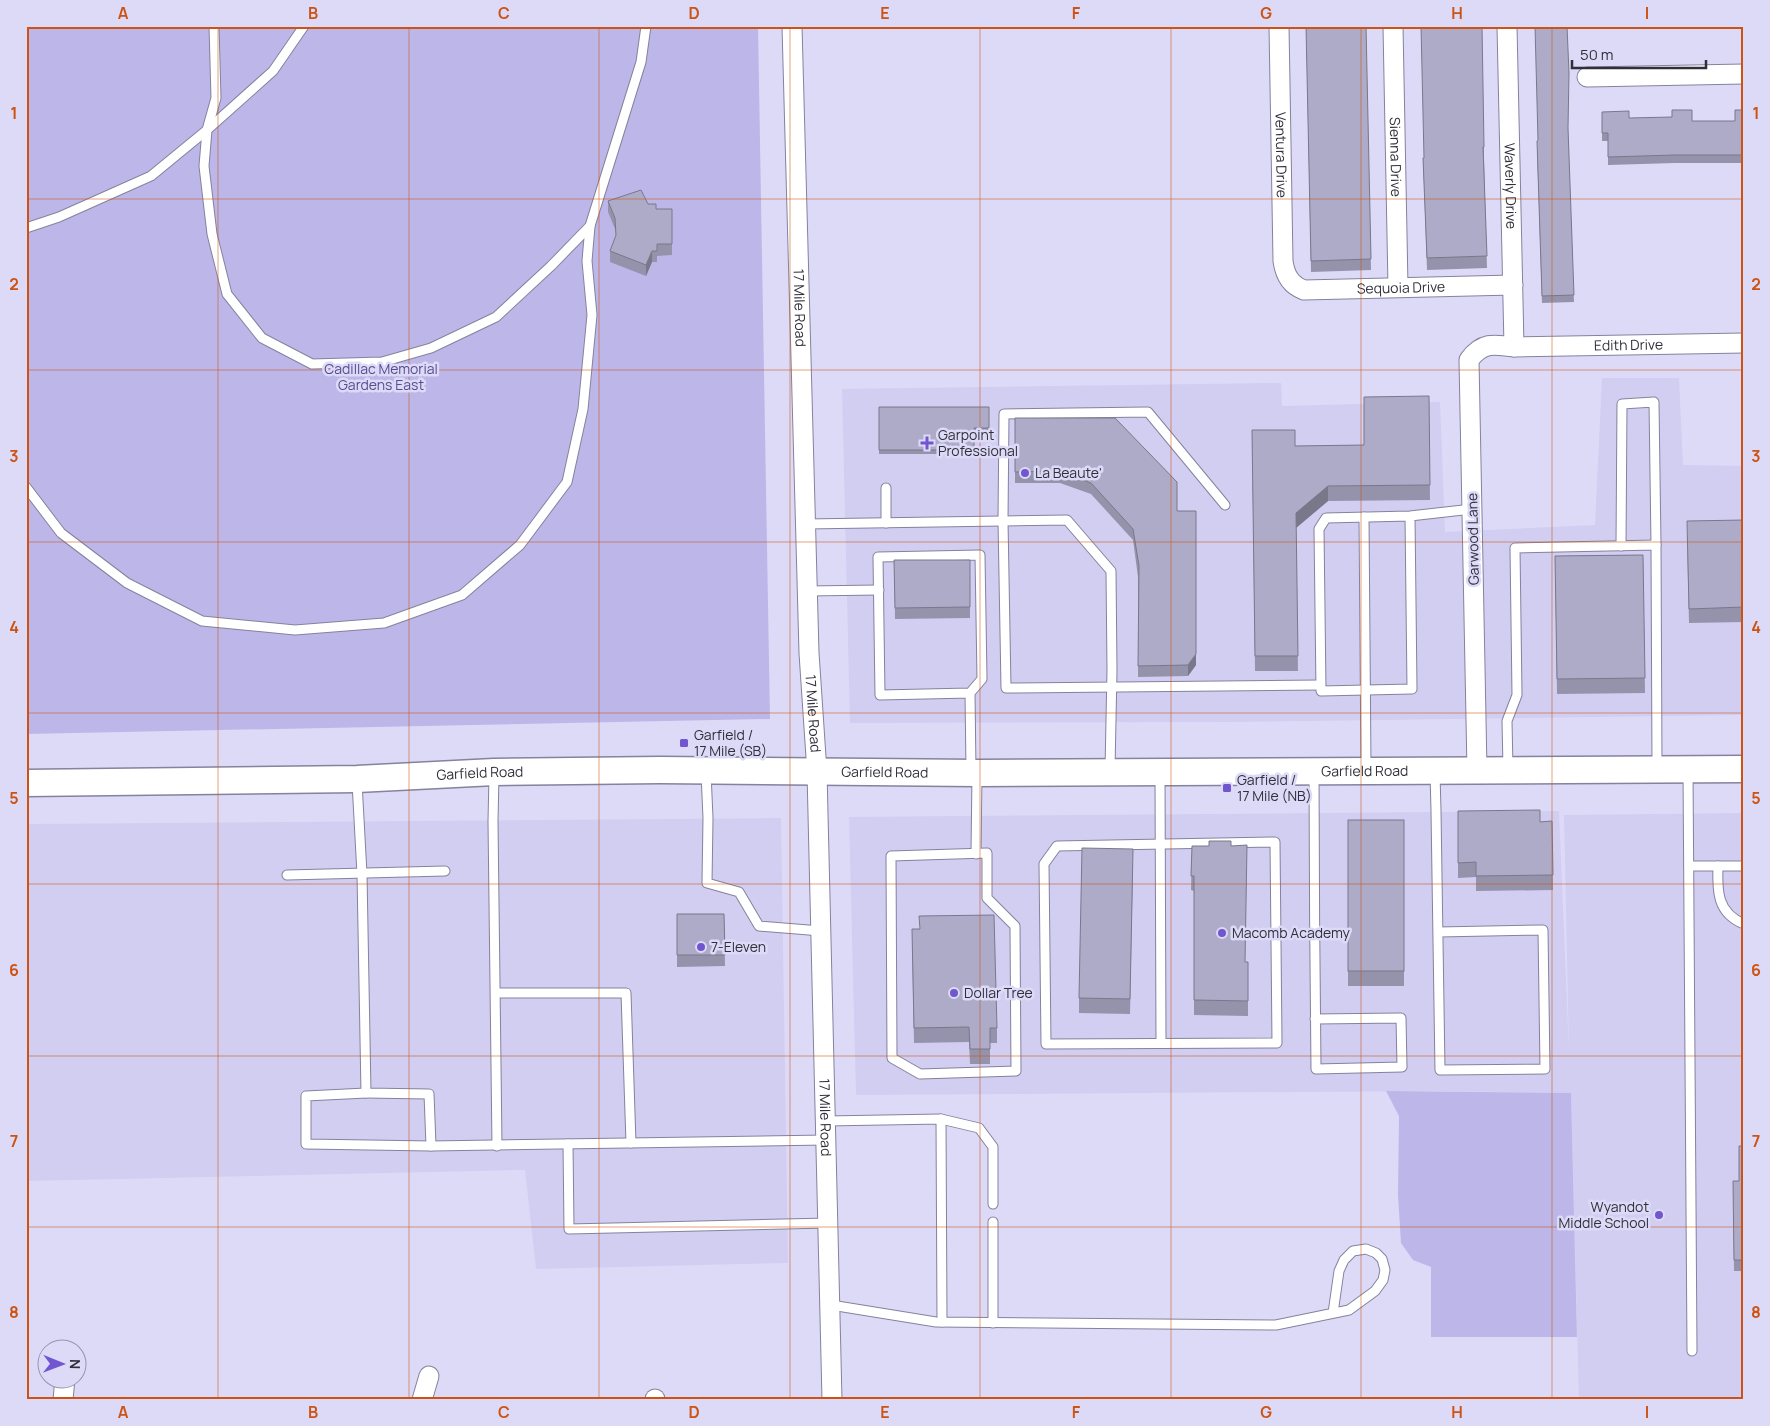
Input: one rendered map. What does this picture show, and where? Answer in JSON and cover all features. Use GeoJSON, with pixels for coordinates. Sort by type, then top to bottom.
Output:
{"type":"FeatureCollection","features":[{"type":"Feature","properties":{"kind":"main road","name":"Garfield Road"},"geometry":{"type":"LineString","coordinates":[[26,783],[357,779],[494,772],[974,773],[1744,769]]}},
{"type":"Feature","properties":{"kind":"street","name":"17 Mile Road"},"geometry":{"type":"LineString","coordinates":[[792,26],[809,652],[817,772],[822,931],[832,1400]]}},
{"type":"Feature","properties":{"kind":"street","name":"Ventura Drive"},"geometry":{"type":"LineString","coordinates":[[1279,26],[1283,261],[1285,272],[1291,282]]}},
{"type":"Feature","properties":{"kind":"street","name":"Sienna Drive"},"geometry":{"type":"LineString","coordinates":[[1393,26],[1398,288]]}},
{"type":"Feature","properties":{"kind":"street","name":"Waverly Drive"},"geometry":{"type":"LineString","coordinates":[[1507,26],[1514,347]]}},
{"type":"Feature","properties":{"kind":"street"},"geometry":{"type":"LineString","coordinates":[[1587,77],[1744,74]]}},
{"type":"Feature","properties":{"kind":"street","name":"Sequoia Drive"},"geometry":{"type":"LineString","coordinates":[[1291,282],[1304,290],[1513,286]]}},
{"type":"Feature","properties":{"kind":"street","name":"Edith Drive"},"geometry":{"type":"LineString","coordinates":[[1514,347],[1744,343]]}},
{"type":"Feature","properties":{"kind":"street","name":"Garwood Lane"},"geometry":{"type":"LineString","coordinates":[[1477,770],[1469,360],[1476,351],[1486,346],[1496,344],[1514,347]]}},
{"type":"Feature","properties":{"kind":"street"},"geometry":{"type":"LineString","coordinates":[[422,1400],[429,1376]]}},
{"type":"Feature","properties":{"kind":"lane"},"geometry":{"type":"LineString","coordinates":[[214,26],[216,98],[207,130],[204,166],[212,234],[227,294],[262,338],[312,364],[382,362],[430,348],[496,318],[590,226]]}},
{"type":"Feature","properties":{"kind":"lane"},"geometry":{"type":"LineString","coordinates":[[26,228],[58,217],[151,176],[207,130],[273,71],[304,26]]}},
{"type":"Feature","properties":{"kind":"lane"},"geometry":{"type":"LineString","coordinates":[[26,487],[61,533],[127,583],[202,621],[296,630],[384,623],[462,596],[520,545],[567,482],[582,409],[592,315],[588,261],[590,226],[641,62],[646,26]]}},
{"type":"Feature","properties":{"kind":"lane"},"geometry":{"type":"LineString","coordinates":[[1620,546],[1622,404],[1654,402],[1657,769]]}},
{"type":"Feature","properties":{"kind":"lane"},"geometry":{"type":"LineString","coordinates":[[1225,505],[1148,412],[1004,414],[1003,521],[1006,688],[1320,685]]}},
{"type":"Feature","properties":{"kind":"lane"},"geometry":{"type":"LineString","coordinates":[[886,488],[886,523]]}},
{"type":"Feature","properties":{"kind":"lane"},"geometry":{"type":"LineString","coordinates":[[1410,516],[1412,689],[1320,690],[1319,529],[1326,518],[1410,516],[1472,510]]}},
{"type":"Feature","properties":{"kind":"lane"},"geometry":{"type":"LineString","coordinates":[[1364,517],[1366,770]]}},
{"type":"Feature","properties":{"kind":"lane"},"geometry":{"type":"LineString","coordinates":[[805,524],[1067,520],[1111,571],[1112,688],[1110,772]]}},
{"type":"Feature","properties":{"kind":"lane"},"geometry":{"type":"LineString","coordinates":[[1508,770],[1507,721],[1517,695],[1515,548],[1656,546]]}},
{"type":"Feature","properties":{"kind":"lane"},"geometry":{"type":"LineString","coordinates":[[970,693],[880,695],[878,557],[980,555],[982,679],[970,693],[976,854]]}},
{"type":"Feature","properties":{"kind":"lane"},"geometry":{"type":"LineString","coordinates":[[807,591],[879,590]]}},
{"type":"Feature","properties":{"kind":"lane"},"geometry":{"type":"LineString","coordinates":[[1688,769],[1692,1351]]}},
{"type":"Feature","properties":{"kind":"lane"},"geometry":{"type":"LineString","coordinates":[[1314,770],[1315,1019],[1316,1069],[1402,1067],[1401,1018],[1315,1019]]}},
{"type":"Feature","properties":{"kind":"lane"},"geometry":{"type":"LineString","coordinates":[[1435,770],[1440,1070],[1545,1069],[1543,930],[1438,932]]}},
{"type":"Feature","properties":{"kind":"lane"},"geometry":{"type":"LineString","coordinates":[[706,771],[708,818],[707,883],[739,892],[759,926],[822,931]]}},
{"type":"Feature","properties":{"kind":"lane"},"geometry":{"type":"LineString","coordinates":[[494,772],[497,1146]]}},
{"type":"Feature","properties":{"kind":"lane"},"geometry":{"type":"LineString","coordinates":[[1160,772],[1161,1043]]}},
{"type":"Feature","properties":{"kind":"lane"},"geometry":{"type":"LineString","coordinates":[[357,779],[362,874],[366,1093]]}},
{"type":"Feature","properties":{"kind":"lane"},"geometry":{"type":"LineString","coordinates":[[1275,842],[1277,1042],[1161,1043],[1046,1044],[1044,864],[1057,846],[1275,842]]}},
{"type":"Feature","properties":{"kind":"lane"},"geometry":{"type":"LineString","coordinates":[[976,854],[987,854],[987,898],[1015,926],[1016,1071],[920,1074],[892,1058],[891,856],[976,854]]}},
{"type":"Feature","properties":{"kind":"lane"},"geometry":{"type":"LineString","coordinates":[[1689,866],[1744,866]]}},
{"type":"Feature","properties":{"kind":"lane"},"geometry":{"type":"LineString","coordinates":[[1718,866],[1717,886],[1719,900],[1728,914],[1744,924]]}},
{"type":"Feature","properties":{"kind":"lane"},"geometry":{"type":"LineString","coordinates":[[287,875],[445,871]]}},
{"type":"Feature","properties":{"kind":"lane"},"geometry":{"type":"LineString","coordinates":[[496,993],[626,993],[631,1143]]}},
{"type":"Feature","properties":{"kind":"lane"},"geometry":{"type":"LineString","coordinates":[[431,1146],[429,1094],[366,1093],[306,1096],[306,1144],[431,1146],[497,1146],[827,1140]]}},
{"type":"Feature","properties":{"kind":"lane"},"geometry":{"type":"LineString","coordinates":[[826,1121],[941,1119],[979,1128],[993,1147],[993,1204]]}},
{"type":"Feature","properties":{"kind":"lane"},"geometry":{"type":"LineString","coordinates":[[941,1119],[942,1322]]}},
{"type":"Feature","properties":{"kind":"lane"},"geometry":{"type":"LineString","coordinates":[[568,1144],[569,1229],[829,1223]]}},
{"type":"Feature","properties":{"kind":"lane"},"geometry":{"type":"LineString","coordinates":[[993,1222],[993,1323]]}},
{"type":"Feature","properties":{"kind":"lane"},"geometry":{"type":"LineString","coordinates":[[831,1305],[942,1322],[1276,1325],[1349,1310],[1375,1291],[1383,1280],[1385,1270],[1382,1259],[1376,1253],[1366,1249],[1353,1251],[1344,1260],[1339,1271],[1333,1313]]}},
{"type":"Feature","properties":{"kind":"shaded area"},"geometry":{"type":"Polygon","coordinates":[[[1602,378],[1679,378],[1683,465],[1744,466],[1744,715],[1230,722],[850,723],[842,389],[1281,383],[1282,406],[1440,402],[1445,532],[1595,525],[1602,378]]]}},
{"type":"Feature","properties":{"kind":"shaded area"},"geometry":{"type":"Polygon","coordinates":[[[1559,811],[1569,1052],[1564,815],[1744,813],[1744,1400],[1579,1400],[1571,1093],[1433,1091],[856,1095],[849,817],[1559,811]]]}},
{"type":"Feature","properties":{"kind":"shaded area"},"geometry":{"type":"Polygon","coordinates":[[[781,818],[788,1263],[536,1269],[525,1170],[26,1181],[26,824],[781,818]]]}},
{"type":"Feature","properties":{"kind":"green space","name":"Cadillac Memorial Gardens East"},"geometry":{"type":"Polygon","coordinates":[[[26,26],[758,26],[770,719],[26,734],[26,26]]]}},
{"type":"Feature","properties":{"kind":"green space"},"geometry":{"type":"Polygon","coordinates":[[[1386,1091],[1571,1093],[1577,1337],[1431,1337],[1431,1267],[1413,1260],[1401,1243],[1398,1195],[1399,1116],[1386,1091]]]}},
{"type":"Feature","properties":{"kind":"building"},"geometry":{"type":"Polygon","coordinates":[[[1306,26],[1366,26],[1371,259],[1311,261],[1306,26]]]}},
{"type":"Feature","properties":{"kind":"building"},"geometry":{"type":"Polygon","coordinates":[[[1421,26],[1482,26],[1483,147],[1487,256],[1427,258],[1421,26]]]}},
{"type":"Feature","properties":{"kind":"building"},"geometry":{"type":"Polygon","coordinates":[[[1535,26],[1567,26],[1569,73],[1568,128],[1574,295],[1542,296],[1535,26]]]}},
{"type":"Feature","properties":{"kind":"building"},"geometry":{"type":"Polygon","coordinates":[[[1672,110],[1692,110],[1692,121],[1735,121],[1735,110],[1744,110],[1744,155],[1608,157],[1608,133],[1602,133],[1602,112],[1629,111],[1629,118],[1672,117],[1672,110]]]}},
{"type":"Feature","properties":{"kind":"building"},"geometry":{"type":"Polygon","coordinates":[[[641,190],[648,204],[656,204],[656,209],[672,209],[672,244],[657,244],[657,251],[652,251],[646,265],[610,251],[616,235],[615,218],[608,201],[641,190]]]}},
{"type":"Feature","properties":{"kind":"building"},"geometry":{"type":"Polygon","coordinates":[[[1429,396],[1430,485],[1328,486],[1296,513],[1298,656],[1255,656],[1252,430],[1295,430],[1295,446],[1364,445],[1364,397],[1429,396]]]}},
{"type":"Feature","properties":{"kind":"building","name":"Garpoint Professional"},"geometry":{"type":"Polygon","coordinates":[[[879,407],[989,407],[989,428],[974,428],[974,450],[879,450],[879,407]]]}},
{"type":"Feature","properties":{"kind":"building"},"geometry":{"type":"Polygon","coordinates":[[[1015,418],[1115,418],[1177,482],[1177,511],[1196,511],[1196,654],[1188,665],[1138,666],[1139,566],[1133,529],[1091,483],[1060,471],[1015,472],[1015,418]]]}},
{"type":"Feature","properties":{"kind":"building"},"geometry":{"type":"Polygon","coordinates":[[[1744,520],[1744,607],[1689,609],[1687,521],[1744,520]]]}},
{"type":"Feature","properties":{"kind":"building"},"geometry":{"type":"Polygon","coordinates":[[[1643,555],[1645,678],[1557,679],[1555,556],[1643,555]]]}},
{"type":"Feature","properties":{"kind":"building"},"geometry":{"type":"Polygon","coordinates":[[[894,560],[970,560],[970,607],[895,608],[894,560]]]}},
{"type":"Feature","properties":{"kind":"building"},"geometry":{"type":"Polygon","coordinates":[[[1540,810],[1540,822],[1552,821],[1553,875],[1476,876],[1476,862],[1458,863],[1458,811],[1540,810]]]}},
{"type":"Feature","properties":{"kind":"building"},"geometry":{"type":"Polygon","coordinates":[[[1348,820],[1404,820],[1404,971],[1348,971],[1348,820]]]}},
{"type":"Feature","properties":{"kind":"building","name":"Macomb Academy"},"geometry":{"type":"Polygon","coordinates":[[[1209,841],[1231,841],[1231,846],[1247,845],[1245,962],[1248,962],[1248,1001],[1194,1000],[1194,876],[1191,876],[1192,846],[1209,846],[1209,841]]]}},
{"type":"Feature","properties":{"kind":"building"},"geometry":{"type":"Polygon","coordinates":[[[1082,848],[1133,849],[1130,999],[1079,998],[1082,848]]]}},
{"type":"Feature","properties":{"kind":"building","name":"7-Eleven"},"geometry":{"type":"Polygon","coordinates":[[[677,914],[724,914],[725,955],[677,955],[677,914]]]}},
{"type":"Feature","properties":{"kind":"building","name":"Dollar Tree"},"geometry":{"type":"Polygon","coordinates":[[[994,915],[997,1028],[990,1028],[990,1049],[970,1049],[969,1027],[914,1028],[912,929],[920,929],[919,916],[994,915]]]}},
{"type":"Feature","properties":{"kind":"building"},"geometry":{"type":"Polygon","coordinates":[[[1739,1146],[1744,1146],[1744,1260],[1734,1260],[1733,1181],[1739,1181],[1739,1146]]]}},
{"type":"Feature","properties":{"kind":"place","name":"Garpoint Professional"},"geometry":{"type":"Point","coordinates":[927,443]}},
{"type":"Feature","properties":{"kind":"place","name":"La Beaute'"},"geometry":{"type":"Point","coordinates":[1025,473]}},
{"type":"Feature","properties":{"kind":"place","name":"Garfield / 17 Mile (SB)"},"geometry":{"type":"Point","coordinates":[684,743]}},
{"type":"Feature","properties":{"kind":"place","name":"Garfield / 17 Mile (NB)"},"geometry":{"type":"Point","coordinates":[1227,788]}},
{"type":"Feature","properties":{"kind":"place","name":"Macomb Academy"},"geometry":{"type":"Point","coordinates":[1222,933]}},
{"type":"Feature","properties":{"kind":"place","name":"7-Eleven"},"geometry":{"type":"Point","coordinates":[701,947]}},
{"type":"Feature","properties":{"kind":"place","name":"Dollar Tree"},"geometry":{"type":"Point","coordinates":[954,993]}},
{"type":"Feature","properties":{"kind":"place","name":"Wyandot Middle School"},"geometry":{"type":"Point","coordinates":[1659,1215]}}]}
